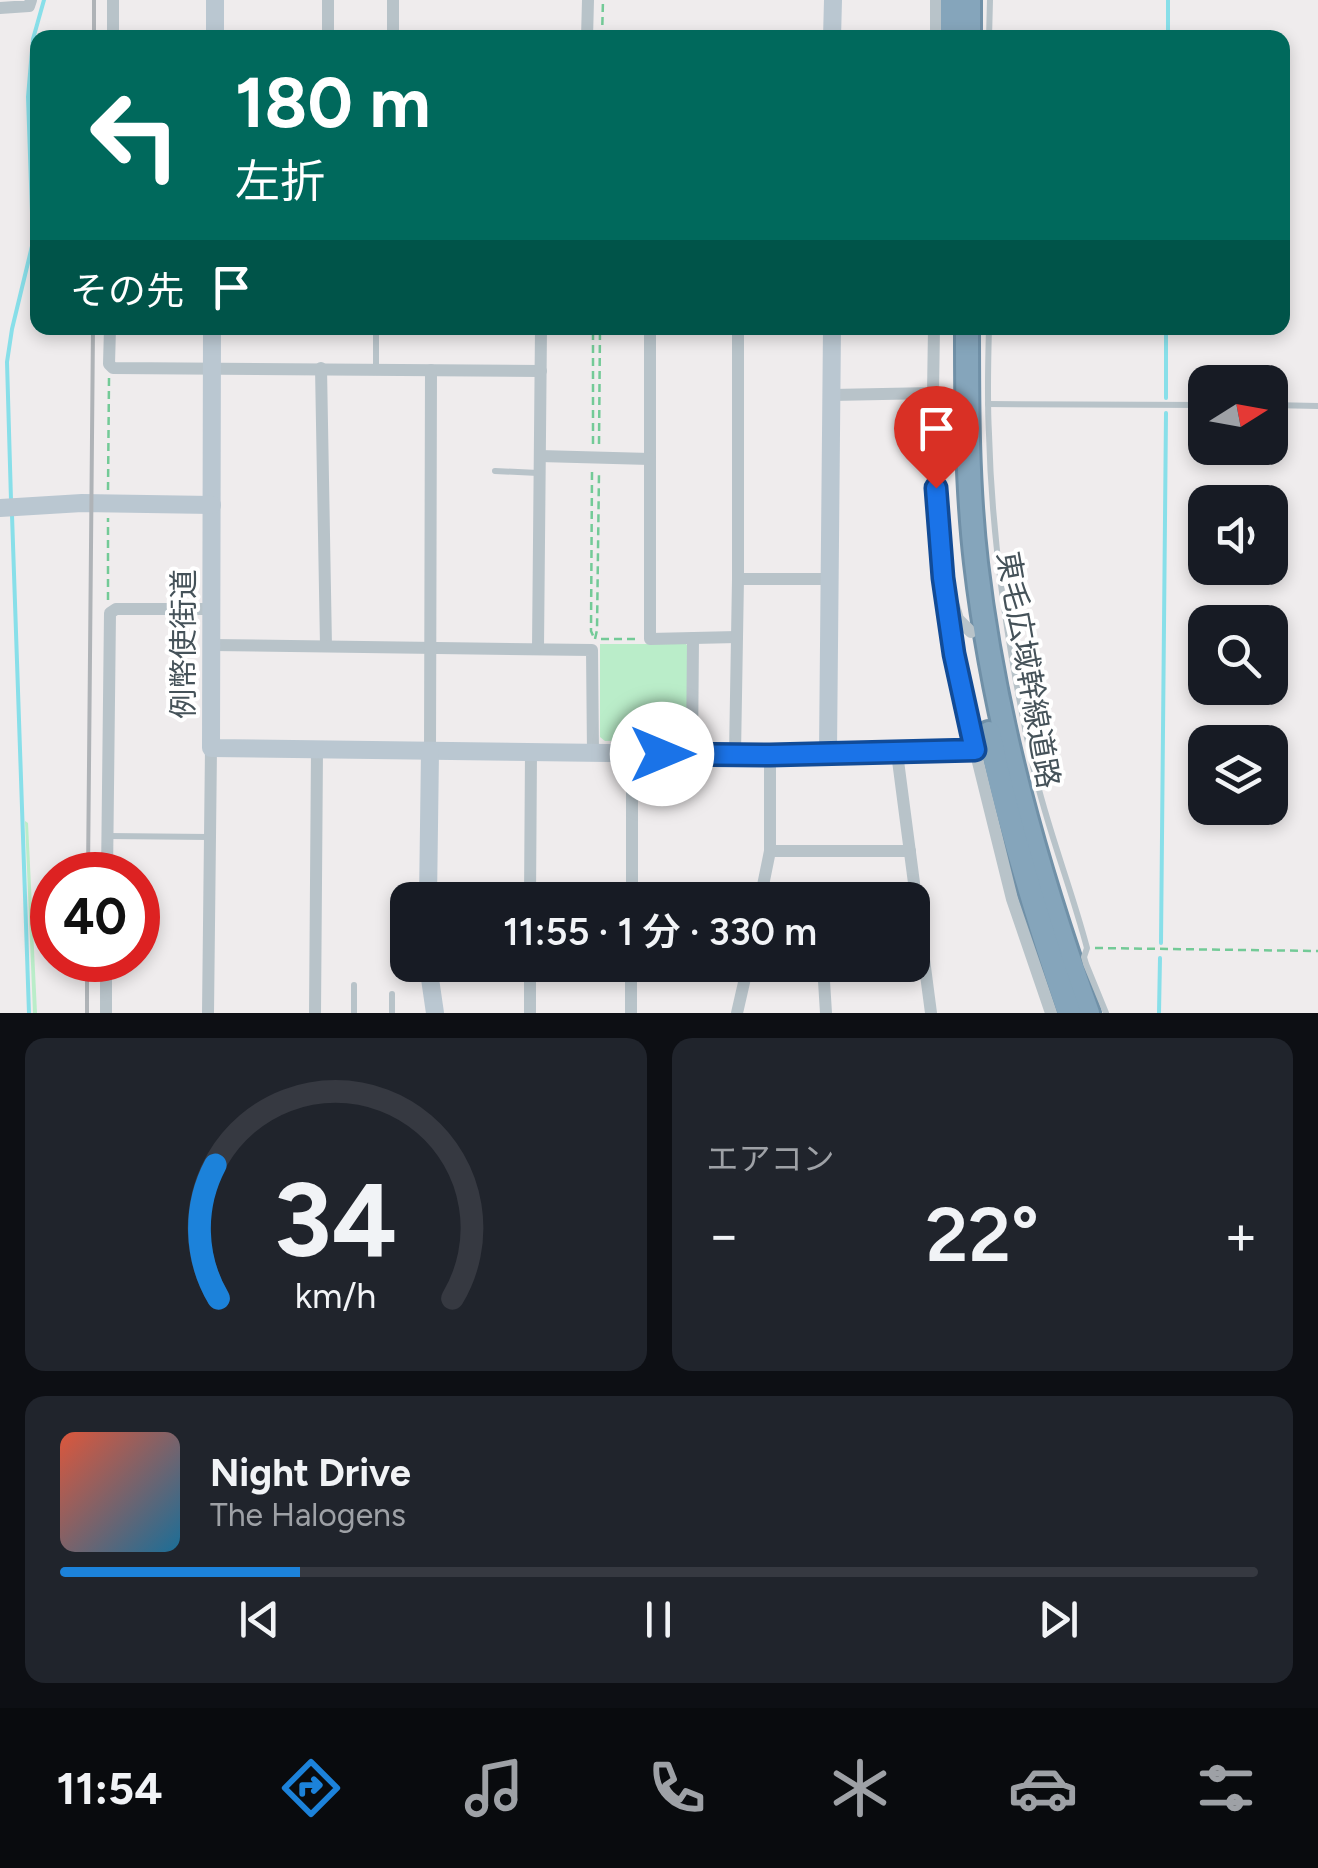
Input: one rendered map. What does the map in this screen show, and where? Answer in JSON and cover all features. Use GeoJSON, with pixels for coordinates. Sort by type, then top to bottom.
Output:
{"type":"FeatureCollection","features":[{"type":"Feature","properties":{"kind":"highway"},"geometry":{"type":"LineString","coordinates":[[952,0],[952,30]]}},
{"type":"Feature","properties":{"kind":"highway"},"geometry":{"type":"LineString","coordinates":[[968,30],[969,0]]}},
{"type":"Feature","properties":{"kind":"highway","name":"東毛広域幹線道路"},"geometry":{"type":"LineString","coordinates":[[952,335],[955,492],[971,632],[1003,801],[1068,1013]]}},
{"type":"Feature","properties":{"kind":"highway","name":"東毛広域幹線道路"},"geometry":{"type":"LineString","coordinates":[[967,335],[970,490],[988,646],[1019,796],[1088,1013]]}},
{"type":"Feature","properties":{"kind":"street"},"geometry":{"type":"LineString","coordinates":[[0,8],[29,6],[31,0]]}},
{"type":"Feature","properties":{"kind":"street"},"geometry":{"type":"LineString","coordinates":[[113,0],[113,30]]}},
{"type":"Feature","properties":{"kind":"street"},"geometry":{"type":"LineString","coordinates":[[215,30],[216,0]]}},
{"type":"Feature","properties":{"kind":"street"},"geometry":{"type":"LineString","coordinates":[[328,0],[328,30]]}},
{"type":"Feature","properties":{"kind":"street"},"geometry":{"type":"LineString","coordinates":[[393,0],[393,30]]}},
{"type":"Feature","properties":{"kind":"street"},"geometry":{"type":"LineString","coordinates":[[586,30],[588,0]]}},
{"type":"Feature","properties":{"kind":"street"},"geometry":{"type":"LineString","coordinates":[[832,0],[832,30]]}},
{"type":"Feature","properties":{"kind":"street"},"geometry":{"type":"LineString","coordinates":[[936,0],[936,30]]}},
{"type":"Feature","properties":{"kind":"street"},"geometry":{"type":"LineString","coordinates":[[110,335],[111,367],[541,371]]}},
{"type":"Feature","properties":{"kind":"street","name":"例幣使街道"},"geometry":{"type":"LineString","coordinates":[[212,335],[210,748],[770,755],[828,752]]}},
{"type":"Feature","properties":{"kind":"street"},"geometry":{"type":"LineString","coordinates":[[538,648],[541,335]]}},
{"type":"Feature","properties":{"kind":"street"},"geometry":{"type":"LineString","coordinates":[[650,335],[650,639],[737,637]]}},
{"type":"Feature","properties":{"kind":"street"},"geometry":{"type":"LineString","coordinates":[[735,754],[738,335]]}},
{"type":"Feature","properties":{"kind":"street"},"geometry":{"type":"LineString","coordinates":[[832,335],[828,752],[975,750]]}},
{"type":"Feature","properties":{"kind":"street"},"geometry":{"type":"LineString","coordinates":[[934,335],[936,488],[954,654],[1012,899],[1051,1013]]}},
{"type":"Feature","properties":{"kind":"street"},"geometry":{"type":"LineString","coordinates":[[321,368],[326,646]]}},
{"type":"Feature","properties":{"kind":"street"},"geometry":{"type":"LineString","coordinates":[[428,882],[430,370]]}},
{"type":"Feature","properties":{"kind":"street"},"geometry":{"type":"LineString","coordinates":[[832,395],[933,394]]}},
{"type":"Feature","properties":{"kind":"street"},"geometry":{"type":"LineString","coordinates":[[540,456],[650,459]]}},
{"type":"Feature","properties":{"kind":"street"},"geometry":{"type":"LineString","coordinates":[[9,508],[82,503],[212,505]]}},
{"type":"Feature","properties":{"kind":"street"},"geometry":{"type":"LineString","coordinates":[[738,579],[829,579]]}},
{"type":"Feature","properties":{"kind":"street"},"geometry":{"type":"LineString","coordinates":[[946,598],[971,632]]}},
{"type":"Feature","properties":{"kind":"street"},"geometry":{"type":"LineString","coordinates":[[108,852],[110,612],[211,610]]}},
{"type":"Feature","properties":{"kind":"street"},"geometry":{"type":"LineString","coordinates":[[692,754],[694,638]]}},
{"type":"Feature","properties":{"kind":"street"},"geometry":{"type":"LineString","coordinates":[[212,644],[538,648],[593,644],[592,752]]}},
{"type":"Feature","properties":{"kind":"street"},"geometry":{"type":"LineString","coordinates":[[208,1013],[210,748]]}},
{"type":"Feature","properties":{"kind":"street"},"geometry":{"type":"LineString","coordinates":[[314,1013],[317,750]]}},
{"type":"Feature","properties":{"kind":"street"},"geometry":{"type":"LineString","coordinates":[[530,882],[531,752]]}},
{"type":"Feature","properties":{"kind":"street"},"geometry":{"type":"LineString","coordinates":[[897,753],[913,882]]}},
{"type":"Feature","properties":{"kind":"street"},"geometry":{"type":"LineString","coordinates":[[632,754],[632,882]]}},
{"type":"Feature","properties":{"kind":"street"},"geometry":{"type":"LineString","coordinates":[[764,882],[770,852],[770,755]]}},
{"type":"Feature","properties":{"kind":"street"},"geometry":{"type":"LineString","coordinates":[[770,852],[910,850]]}},
{"type":"Feature","properties":{"kind":"street"},"geometry":{"type":"LineString","coordinates":[[106,982],[106,1013]]}},
{"type":"Feature","properties":{"kind":"street"},"geometry":{"type":"LineString","coordinates":[[430,982],[435,1013]]}},
{"type":"Feature","properties":{"kind":"street"},"geometry":{"type":"LineString","coordinates":[[530,982],[530,1013]]}},
{"type":"Feature","properties":{"kind":"street"},"geometry":{"type":"LineString","coordinates":[[630,1013],[631,982]]}},
{"type":"Feature","properties":{"kind":"street"},"geometry":{"type":"LineString","coordinates":[[737,1013],[744,982]]}},
{"type":"Feature","properties":{"kind":"street"},"geometry":{"type":"LineString","coordinates":[[825,982],[826,1013]]}},
{"type":"Feature","properties":{"kind":"street"},"geometry":{"type":"LineString","coordinates":[[924,982],[931,1013]]}},
{"type":"Feature","properties":{"kind":"lane"},"geometry":{"type":"LineString","coordinates":[[990,0],[990,30]]}},
{"type":"Feature","properties":{"kind":"lane"},"geometry":{"type":"LineString","coordinates":[[376,335],[376,368]]}},
{"type":"Feature","properties":{"kind":"lane"},"geometry":{"type":"LineString","coordinates":[[988,335],[995,529],[1015,680],[1055,849],[1088,948],[1084,957],[1106,1013]]}},
{"type":"Feature","properties":{"kind":"lane"},"geometry":{"type":"LineString","coordinates":[[988,404],[1188,405]]}},
{"type":"Feature","properties":{"kind":"lane"},"geometry":{"type":"LineString","coordinates":[[1288,405],[1318,406]]}},
{"type":"Feature","properties":{"kind":"lane"},"geometry":{"type":"LineString","coordinates":[[496,471],[540,473]]}},
{"type":"Feature","properties":{"kind":"lane"},"geometry":{"type":"LineString","coordinates":[[108,836],[210,837]]}},
{"type":"Feature","properties":{"kind":"lane"},"geometry":{"type":"LineString","coordinates":[[354,985],[354,1013]]}},
{"type":"Feature","properties":{"kind":"lane"},"geometry":{"type":"LineString","coordinates":[[392,994],[392,1013]]}},
{"type":"Feature","properties":{"kind":"path"},"geometry":{"type":"LineString","coordinates":[[602,30],[603,0]]}},
{"type":"Feature","properties":{"kind":"path"},"geometry":{"type":"LineString","coordinates":[[593,335],[598,630],[593,644],[650,639]]}},
{"type":"Feature","properties":{"kind":"path"},"geometry":{"type":"LineString","coordinates":[[596,458],[600,335]]}},
{"type":"Feature","properties":{"kind":"path"},"geometry":{"type":"LineString","coordinates":[[1088,948],[1318,951]]}},
{"type":"Feature","properties":{"kind":"green space"},"geometry":{"type":"Polygon","coordinates":[[[600,644],[686,644],[688,737],[605,741],[600,737],[600,644]]]}},
{"type":"Feature","properties":{"kind":"green space"},"geometry":{"type":"Polygon","coordinates":[[[25,821],[30,865],[30,941],[25,821]]]}},
{"type":"Feature","properties":{"kind":"green space"},"geometry":{"type":"Polygon","coordinates":[[[32,982],[36,982],[37,1013],[33,1013],[32,982]]]}},
{"type":"Feature","properties":{"kind":"waterway"},"geometry":{"type":"LineString","coordinates":[[36,30],[44,0]]}},
{"type":"Feature","properties":{"kind":"waterway"},"geometry":{"type":"LineString","coordinates":[[1168,0],[1168,30]]}},
{"type":"Feature","properties":{"kind":"waterway"},"geometry":{"type":"LineString","coordinates":[[30,74],[30,155]]}},
{"type":"Feature","properties":{"kind":"waterway"},"geometry":{"type":"LineString","coordinates":[[11,500],[7,362],[30,254]]}},
{"type":"Feature","properties":{"kind":"waterway"},"geometry":{"type":"LineString","coordinates":[[1166,335],[1166,398]]}},
{"type":"Feature","properties":{"kind":"waterway"},"geometry":{"type":"LineString","coordinates":[[1161,943],[1166,413]]}},
{"type":"Feature","properties":{"kind":"waterway"},"geometry":{"type":"LineString","coordinates":[[12,515],[29,1013]]}},
{"type":"Feature","properties":{"kind":"waterway"},"geometry":{"type":"LineString","coordinates":[[1159,1013],[1160,958]]}},
{"type":"Feature","properties":{"kind":"railway"},"geometry":{"type":"LineString","coordinates":[[94,0],[94,30]]}},
{"type":"Feature","properties":{"kind":"railway"},"geometry":{"type":"LineString","coordinates":[[88,852],[93,335]]}},
{"type":"Feature","properties":{"kind":"railway"},"geometry":{"type":"LineString","coordinates":[[87,982],[87,1013]]}},
{"type":"Feature","properties":{"kind":"route"},"geometry":{"type":"LineString","coordinates":[[662,754],[975,750],[954,654],[936,488]]}}]}
